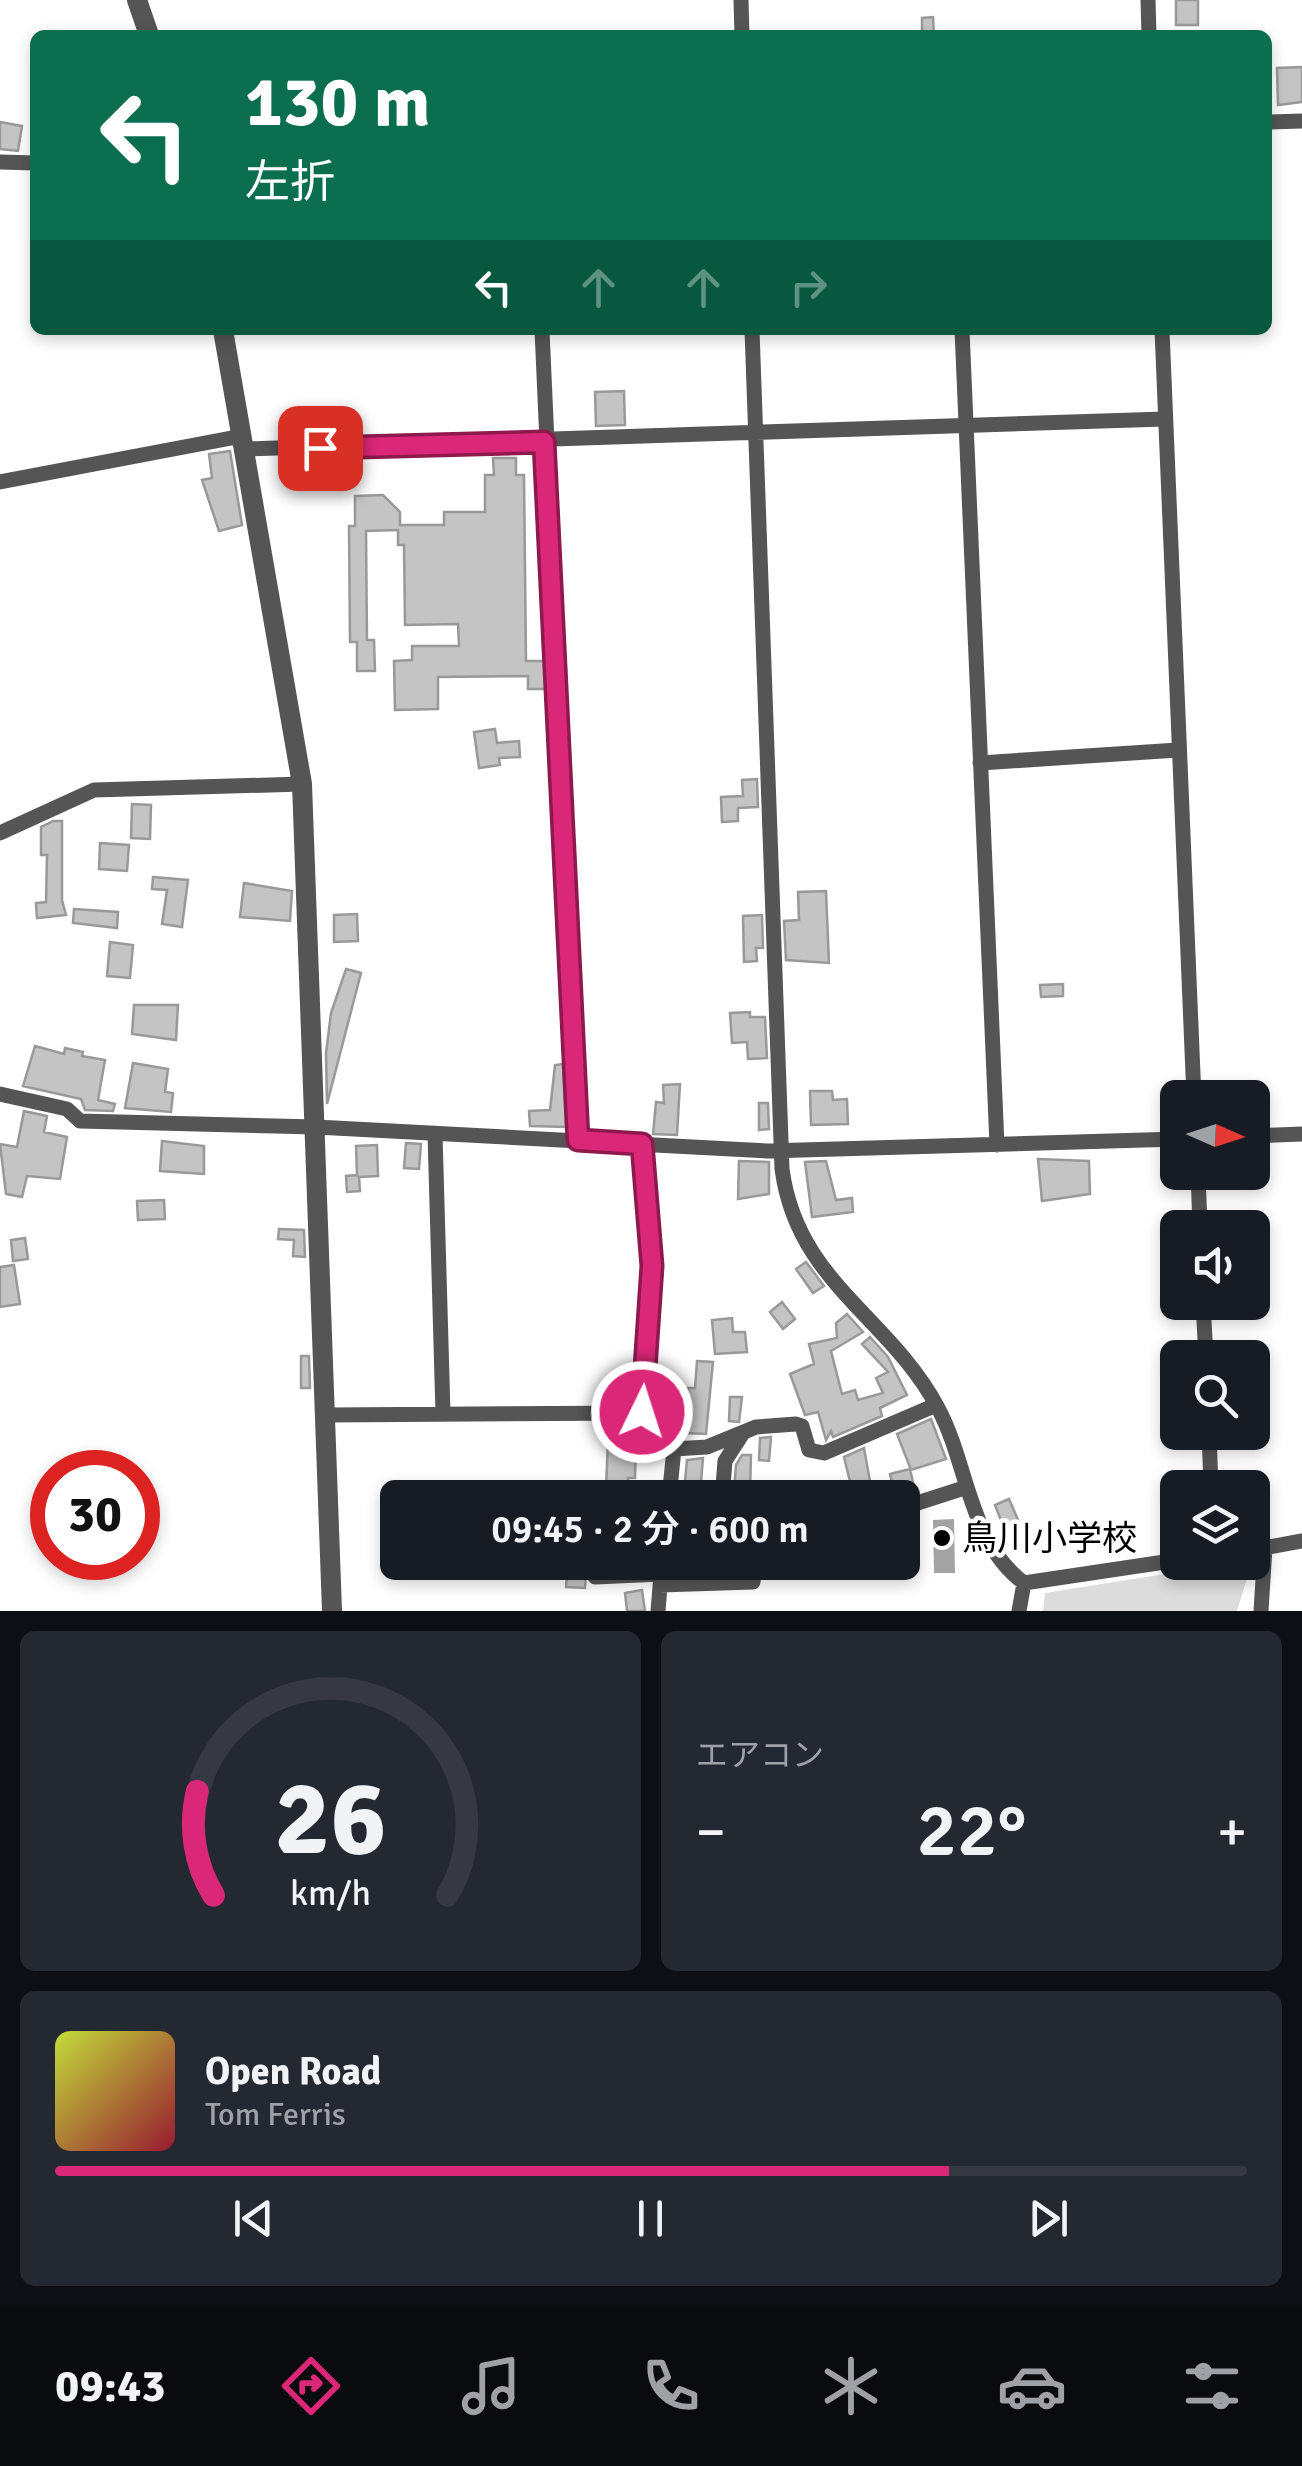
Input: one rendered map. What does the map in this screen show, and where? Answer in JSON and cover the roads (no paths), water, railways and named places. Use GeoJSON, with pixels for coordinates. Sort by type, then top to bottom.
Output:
{"type":"FeatureCollection","features":[{"type":"Feature","properties":{"kind":"street"},"geometry":{"type":"LineString","coordinates":[[137,0],[147,30]]}},
{"type":"Feature","properties":{"kind":"street"},"geometry":{"type":"LineString","coordinates":[[741,0],[742,30]]}},
{"type":"Feature","properties":{"kind":"street"},"geometry":{"type":"LineString","coordinates":[[1148,0],[1150,30]]}},
{"type":"Feature","properties":{"kind":"street"},"geometry":{"type":"LineString","coordinates":[[1272,122],[1302,121]]}},
{"type":"Feature","properties":{"kind":"street"},"geometry":{"type":"LineString","coordinates":[[0,162],[30,163]]}},
{"type":"Feature","properties":{"kind":"street"},"geometry":{"type":"LineString","coordinates":[[224,335],[302,784],[332,1611]]}},
{"type":"Feature","properties":{"kind":"street"},"geometry":{"type":"LineString","coordinates":[[542,335],[578,1140]]}},
{"type":"Feature","properties":{"kind":"street"},"geometry":{"type":"LineString","coordinates":[[752,335],[784,1186],[800,1238],[820,1268],[916,1372],[936,1405],[993,1553],[1024,1584]]}},
{"type":"Feature","properties":{"kind":"street"},"geometry":{"type":"LineString","coordinates":[[962,335],[996,1144]]}},
{"type":"Feature","properties":{"kind":"street"},"geometry":{"type":"LineString","coordinates":[[1162,335],[1193,1080]]}},
{"type":"Feature","properties":{"kind":"street"},"geometry":{"type":"LineString","coordinates":[[0,482],[243,442],[544,442],[1166,419]]}},
{"type":"Feature","properties":{"kind":"street"},"geometry":{"type":"LineString","coordinates":[[980,763],[1178,750]]}},
{"type":"Feature","properties":{"kind":"street"},"geometry":{"type":"LineString","coordinates":[[0,834],[94,790],[302,784]]}},
{"type":"Feature","properties":{"kind":"street"},"geometry":{"type":"LineString","coordinates":[[0,1094],[68,1109],[80,1121],[316,1127],[784,1151],[1160,1139]]}},
{"type":"Feature","properties":{"kind":"street"},"geometry":{"type":"LineString","coordinates":[[434,1134],[443,1413]]}},
{"type":"Feature","properties":{"kind":"street"},"geometry":{"type":"LineString","coordinates":[[1270,1135],[1302,1134]]}},
{"type":"Feature","properties":{"kind":"street"},"geometry":{"type":"LineString","coordinates":[[642,1144],[652,1266],[642,1412]]}},
{"type":"Feature","properties":{"kind":"street"},"geometry":{"type":"LineString","coordinates":[[674,1449],[707,1447],[756,1427],[796,1424],[802,1426],[809,1450],[824,1452],[936,1405]]}},
{"type":"Feature","properties":{"kind":"street"},"geometry":{"type":"LineString","coordinates":[[327,1415],[642,1412],[675,1417],[671,1480]]}},
{"type":"Feature","properties":{"kind":"street"},"geometry":{"type":"LineString","coordinates":[[723,1480],[725,1461],[743,1433]]}},
{"type":"Feature","properties":{"kind":"street"},"geometry":{"type":"LineString","coordinates":[[920,1502],[967,1486]]}},
{"type":"Feature","properties":{"kind":"street"},"geometry":{"type":"LineString","coordinates":[[1270,1547],[1302,1541]]}},
{"type":"Feature","properties":{"kind":"street"},"geometry":{"type":"LineString","coordinates":[[1024,1584],[1160,1563]]}},
{"type":"Feature","properties":{"kind":"street"},"geometry":{"type":"LineString","coordinates":[[658,1611],[661,1580]]}},
{"type":"Feature","properties":{"kind":"street"},"geometry":{"type":"LineString","coordinates":[[730,1580],[753,1580]]}},
{"type":"Feature","properties":{"kind":"street"},"geometry":{"type":"LineString","coordinates":[[1260,1580],[1261,1611]]}},
{"type":"Feature","properties":{"kind":"street"},"geometry":{"type":"LineString","coordinates":[[1018,1611],[1024,1584]]}},
{"type":"Feature","properties":{"kind":"place","name":"鳥川小学校"},"geometry":{"type":"Point","coordinates":[942,1538]}}]}
